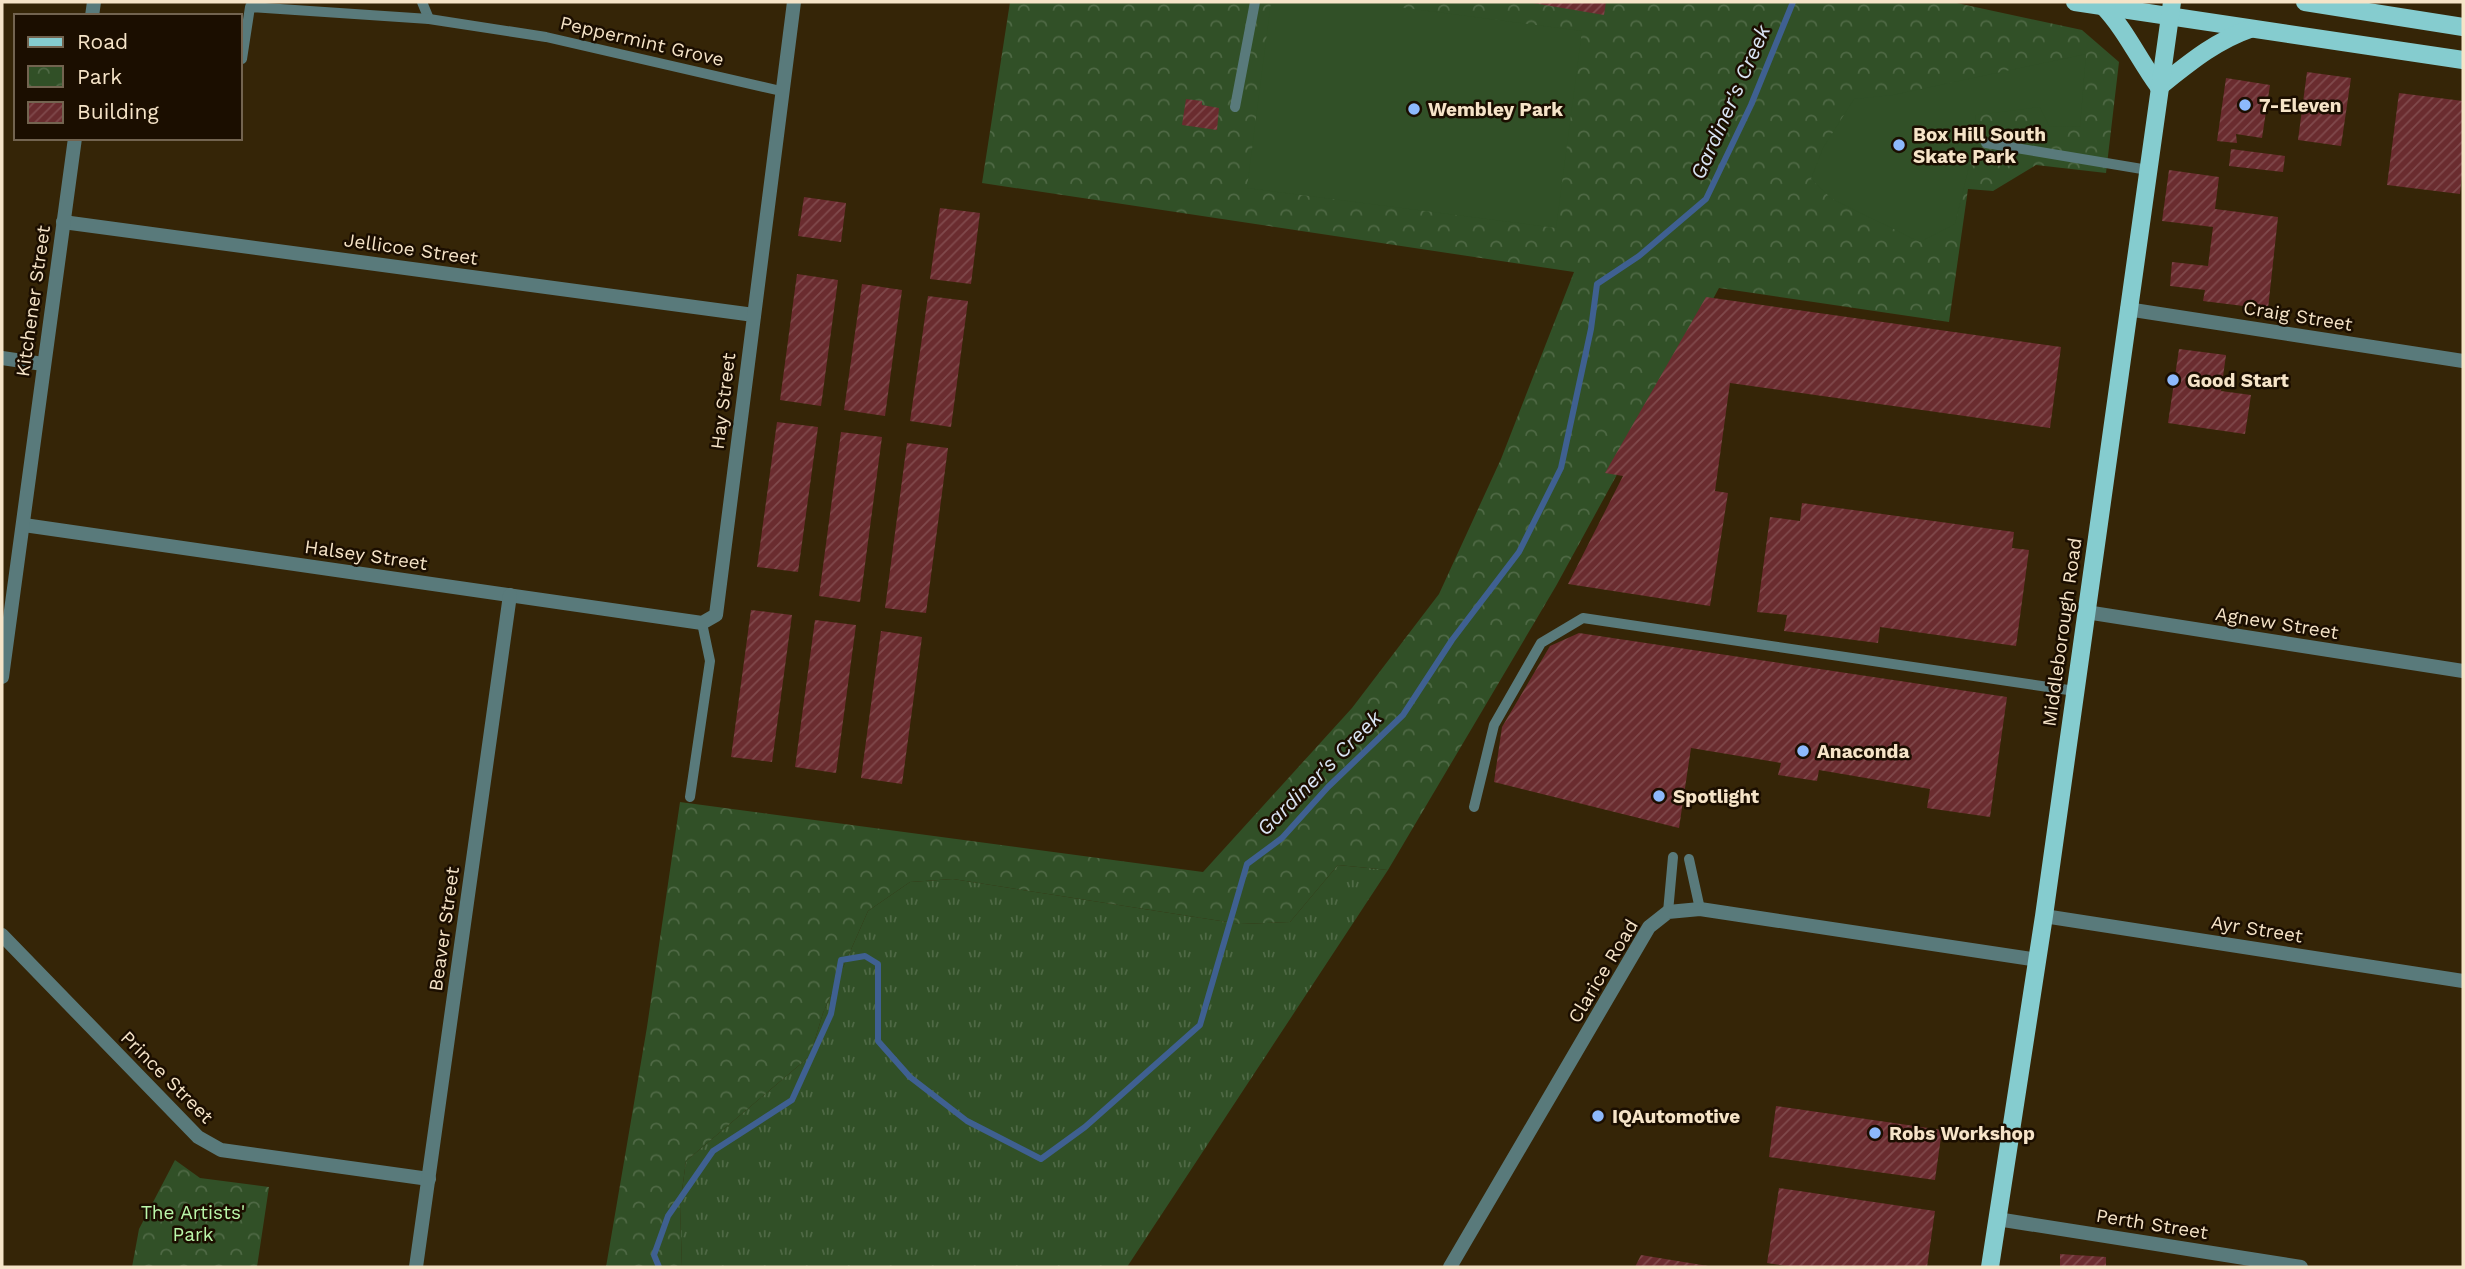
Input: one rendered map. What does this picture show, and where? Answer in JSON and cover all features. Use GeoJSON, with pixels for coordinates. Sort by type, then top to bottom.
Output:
{"type":"FeatureCollection","features":[{"type":"Feature","properties":{"kind":"main road"},"geometry":{"type":"LineString","coordinates":[[2075,2],[2171,9],[2254,28],[2463,60]]}},
{"type":"Feature","properties":{"kind":"main road"},"geometry":{"type":"LineString","coordinates":[[2305,2],[2463,27]]}},
{"type":"Feature","properties":{"kind":"main road"},"geometry":{"type":"LineString","coordinates":[[2103,6],[2115,19],[2137,58],[2159,87],[2208,49],[2230,36],[2254,28]]}},
{"type":"Feature","properties":{"kind":"main road","name":"Middleborough Road"},"geometry":{"type":"LineString","coordinates":[[1990,1267],[2038,960],[2171,9]]}},
{"type":"Feature","properties":{"kind":"street","name":"Hay Street"},"geometry":{"type":"LineString","coordinates":[[702,623],[716,615],[794,2]]}},
{"type":"Feature","properties":{"kind":"street","name":"Kitchener Street"},"geometry":{"type":"LineString","coordinates":[[2,677],[75,140]]}},
{"type":"Feature","properties":{"kind":"street","name":"Jellicoe Street"},"geometry":{"type":"LineString","coordinates":[[63,222],[754,316]]}},
{"type":"Feature","properties":{"kind":"street","name":"Craig Street"},"geometry":{"type":"LineString","coordinates":[[2127,309],[2463,361]]}},
{"type":"Feature","properties":{"kind":"street"},"geometry":{"type":"LineString","coordinates":[[2,358],[43,364]]}},
{"type":"Feature","properties":{"kind":"street","name":"Halsey Street"},"geometry":{"type":"LineString","coordinates":[[24,525],[702,623]]}},
{"type":"Feature","properties":{"kind":"street","name":"Beaver Street"},"geometry":{"type":"LineString","coordinates":[[416,1267],[510,595]]}},
{"type":"Feature","properties":{"kind":"street","name":"Agnew Street"},"geometry":{"type":"LineString","coordinates":[[2086,612],[2463,671]]}},
{"type":"Feature","properties":{"kind":"street"},"geometry":{"type":"LineString","coordinates":[[1668,912],[1700,909],[2038,960]]}},
{"type":"Feature","properties":{"kind":"street","name":"Clarice Road"},"geometry":{"type":"LineString","coordinates":[[1450,1267],[1649,927],[1668,912]]}},
{"type":"Feature","properties":{"kind":"street","name":"Ayr Street"},"geometry":{"type":"LineString","coordinates":[[2044,915],[2463,981]]}},
{"type":"Feature","properties":{"kind":"street","name":"Prince Street"},"geometry":{"type":"LineString","coordinates":[[2,936],[198,1138],[221,1150],[429,1179]]}},
{"type":"Feature","properties":{"kind":"street","name":"Perth Street"},"geometry":{"type":"LineString","coordinates":[[1997,1219],[2301,1267]]}},
{"type":"Feature","properties":{"kind":"lane"},"geometry":{"type":"LineString","coordinates":[[422,2],[429,19]]}},
{"type":"Feature","properties":{"kind":"lane"},"geometry":{"type":"LineString","coordinates":[[1235,107],[1255,2]]}},
{"type":"Feature","properties":{"kind":"lane","name":"Peppermint Grove"},"geometry":{"type":"LineString","coordinates":[[242,59],[250,7],[429,19],[545,37],[781,92]]}},
{"type":"Feature","properties":{"kind":"lane"},"geometry":{"type":"LineString","coordinates":[[1986,142],[2148,170]]}},
{"type":"Feature","properties":{"kind":"lane"},"geometry":{"type":"LineString","coordinates":[[1474,807],[1494,725],[1534,655],[1541,643],[1583,618],[2075,691]]}},
{"type":"Feature","properties":{"kind":"lane"},"geometry":{"type":"LineString","coordinates":[[690,797],[710,661],[702,623]]}},
{"type":"Feature","properties":{"kind":"lane"},"geometry":{"type":"LineString","coordinates":[[1668,912],[1673,857]]}},
{"type":"Feature","properties":{"kind":"lane"},"geometry":{"type":"LineString","coordinates":[[1689,859],[1700,909]]}},
{"type":"Feature","properties":{"kind":"green space"},"geometry":{"type":"Polygon","coordinates":[[[1010,2],[1952,2],[2082,30],[2119,62],[2106,173],[2036,165],[1993,191],[1968,189],[1949,322],[1719,288],[1556,586],[1388,870],[1338,865],[1290,922],[1240,924],[953,879],[910,882],[868,911],[823,1013],[810,1056],[686,1161],[680,1205],[682,1267],[606,1267],[647,1027],[680,802],[1203,872],[1352,708],[1439,594],[1501,459],[1574,272],[982,183],[1010,2]]]}},
{"type":"Feature","properties":{"kind":"green space","name":"Wembley Park"},"geometry":{"type":"Polygon","coordinates":[[[1271,2],[1360,2],[1582,31],[1556,228],[1247,188],[1271,2]]]}},
{"type":"Feature","properties":{"kind":"green space","name":"Box Hill South Skate Park"},"geometry":{"type":"Polygon","coordinates":[[[2086,54],[2080,127],[2049,126],[2040,107],[1976,115],[1975,142],[1955,224],[1920,242],[1832,199],[1811,179],[1823,148],[1854,99],[1893,95],[2086,54]]]}},
{"type":"Feature","properties":{"kind":"green space"},"geometry":{"type":"Polygon","coordinates":[[[1338,865],[1388,870],[1127,1267],[682,1267],[680,1205],[686,1161],[810,1056],[823,1013],[868,911],[910,882],[953,879],[1240,924],[1290,922],[1338,865]]]}},
{"type":"Feature","properties":{"kind":"green space","name":"The Artists' Park"},"geometry":{"type":"Polygon","coordinates":[[[175,1160],[200,1178],[269,1187],[257,1267],[132,1267],[139,1229],[175,1160]]]}},
{"type":"Feature","properties":{"kind":"building"},"geometry":{"type":"Polygon","coordinates":[[[1527,2],[1606,2],[1604,15],[1527,2]]]}},
{"type":"Feature","properties":{"kind":"building"},"geometry":{"type":"Polygon","coordinates":[[[2307,72],[2351,78],[2341,146],[2298,140],[2307,72]]]}},
{"type":"Feature","properties":{"kind":"building"},"geometry":{"type":"Polygon","coordinates":[[[2226,78],[2270,85],[2262,138],[2236,134],[2237,143],[2217,141],[2226,78]]]}},
{"type":"Feature","properties":{"kind":"building"},"geometry":{"type":"Polygon","coordinates":[[[2399,93],[2463,101],[2460,194],[2387,185],[2399,93]]]}},
{"type":"Feature","properties":{"kind":"building"},"geometry":{"type":"Polygon","coordinates":[[[1186,99],[1202,101],[1202,105],[1219,108],[1217,130],[1182,125],[1186,99]]]}},
{"type":"Feature","properties":{"kind":"building"},"geometry":{"type":"Polygon","coordinates":[[[2231,149],[2285,156],[2283,172],[2229,166],[2231,149]]]}},
{"type":"Feature","properties":{"kind":"building"},"geometry":{"type":"Polygon","coordinates":[[[2169,170],[2219,177],[2215,209],[2278,217],[2268,309],[2203,301],[2205,290],[2170,286],[2172,262],[2208,266],[2213,227],[2162,221],[2169,170]]]}},
{"type":"Feature","properties":{"kind":"building"},"geometry":{"type":"Polygon","coordinates":[[[804,197],[846,203],[841,242],[798,236],[804,197]]]}},
{"type":"Feature","properties":{"kind":"building"},"geometry":{"type":"Polygon","coordinates":[[[940,208],[980,213],[971,284],[930,279],[940,208]]]}},
{"type":"Feature","properties":{"kind":"building"},"geometry":{"type":"Polygon","coordinates":[[[797,274],[838,280],[821,406],[780,400],[797,274]]]}},
{"type":"Feature","properties":{"kind":"building"},"geometry":{"type":"Polygon","coordinates":[[[862,284],[902,290],[885,416],[844,410],[862,284]]]}},
{"type":"Feature","properties":{"kind":"building"},"geometry":{"type":"Polygon","coordinates":[[[928,296],[968,301],[951,427],[910,421],[928,296]]]}},
{"type":"Feature","properties":{"kind":"building"},"geometry":{"type":"Polygon","coordinates":[[[1706,297],[2061,347],[2050,428],[1730,383],[1715,491],[1728,493],[1710,606],[1568,584],[1623,476],[1605,473],[1706,297]]]}},
{"type":"Feature","properties":{"kind":"building"},"geometry":{"type":"Polygon","coordinates":[[[2179,349],[2226,355],[2221,391],[2251,395],[2245,434],[2168,423],[2179,349]]]}},
{"type":"Feature","properties":{"kind":"building"},"geometry":{"type":"Polygon","coordinates":[[[777,422],[818,427],[798,572],[757,567],[777,422]]]}},
{"type":"Feature","properties":{"kind":"building"},"geometry":{"type":"Polygon","coordinates":[[[841,432],[882,437],[860,602],[819,596],[841,432]]]}},
{"type":"Feature","properties":{"kind":"building"},"geometry":{"type":"Polygon","coordinates":[[[907,443],[948,448],[926,613],[885,608],[907,443]]]}},
{"type":"Feature","properties":{"kind":"building"},"geometry":{"type":"Polygon","coordinates":[[[1802,503],[2014,532],[2012,548],[2029,550],[2016,646],[1880,627],[1878,643],[1784,631],[1787,615],[1757,612],[1770,517],[1800,521],[1802,503]]]}},
{"type":"Feature","properties":{"kind":"building"},"geometry":{"type":"Polygon","coordinates":[[[751,610],[792,615],[772,762],[731,757],[751,610]]]}},
{"type":"Feature","properties":{"kind":"building"},"geometry":{"type":"Polygon","coordinates":[[[815,620],[856,625],[836,773],[795,767],[815,620]]]}},
{"type":"Feature","properties":{"kind":"building"},"geometry":{"type":"Polygon","coordinates":[[[881,631],[922,637],[902,784],[861,778],[881,631]]]}},
{"type":"Feature","properties":{"kind":"building"},"geometry":{"type":"Polygon","coordinates":[[[1579,633],[2007,697],[1990,817],[1927,808],[1930,789],[1819,770],[1817,781],[1778,775],[1781,763],[1691,748],[1679,828],[1494,782],[1502,727],[1550,646],[1579,633]]]}},
{"type":"Feature","properties":{"kind":"building"},"geometry":{"type":"Polygon","coordinates":[[[1776,1106],[1942,1130],[1935,1180],[1769,1157],[1776,1106]]]}},
{"type":"Feature","properties":{"kind":"building"},"geometry":{"type":"Polygon","coordinates":[[[1779,1188],[1935,1211],[1927,1267],[1794,1267],[1767,1263],[1779,1188]]]}},
{"type":"Feature","properties":{"kind":"building"},"geometry":{"type":"Polygon","coordinates":[[[2060,1254],[2106,1257],[2106,1267],[2060,1267],[2060,1254]]]}},
{"type":"Feature","properties":{"kind":"building"},"geometry":{"type":"Polygon","coordinates":[[[1641,1255],[1708,1266],[1708,1267],[1635,1267],[1641,1255]]]}},
{"type":"Feature","properties":{"kind":"waterway","name":"Gardiner's Creek"},"geometry":{"type":"LineString","coordinates":[[659,1267],[654,1255],[668,1216],[713,1151],[792,1100],[831,1014],[841,960],[865,956],[878,964],[878,1041],[910,1077],[967,1121],[1041,1159],[1085,1127],[1200,1025],[1247,864],[1282,838],[1328,787],[1403,715],[1452,640],[1519,552],[1561,468],[1591,329],[1597,284],[1639,256],[1706,199],[1751,105],[1793,2]]}},
{"type":"Feature","properties":{"kind":"place","name":"7-Eleven"},"geometry":{"type":"Point","coordinates":[2245,105]}},
{"type":"Feature","properties":{"kind":"place","name":"Wembley Park"},"geometry":{"type":"Point","coordinates":[1414,109]}},
{"type":"Feature","properties":{"kind":"place","name":"Box Hill South Skate Park"},"geometry":{"type":"Point","coordinates":[1899,145]}},
{"type":"Feature","properties":{"kind":"place","name":"Good Start"},"geometry":{"type":"Point","coordinates":[2173,380]}},
{"type":"Feature","properties":{"kind":"place","name":"Anaconda"},"geometry":{"type":"Point","coordinates":[1803,751]}},
{"type":"Feature","properties":{"kind":"place","name":"Spotlight"},"geometry":{"type":"Point","coordinates":[1659,796]}},
{"type":"Feature","properties":{"kind":"place","name":"IQAutomotive"},"geometry":{"type":"Point","coordinates":[1598,1116]}},
{"type":"Feature","properties":{"kind":"place","name":"Robs Workshop"},"geometry":{"type":"Point","coordinates":[1875,1133]}}]}
